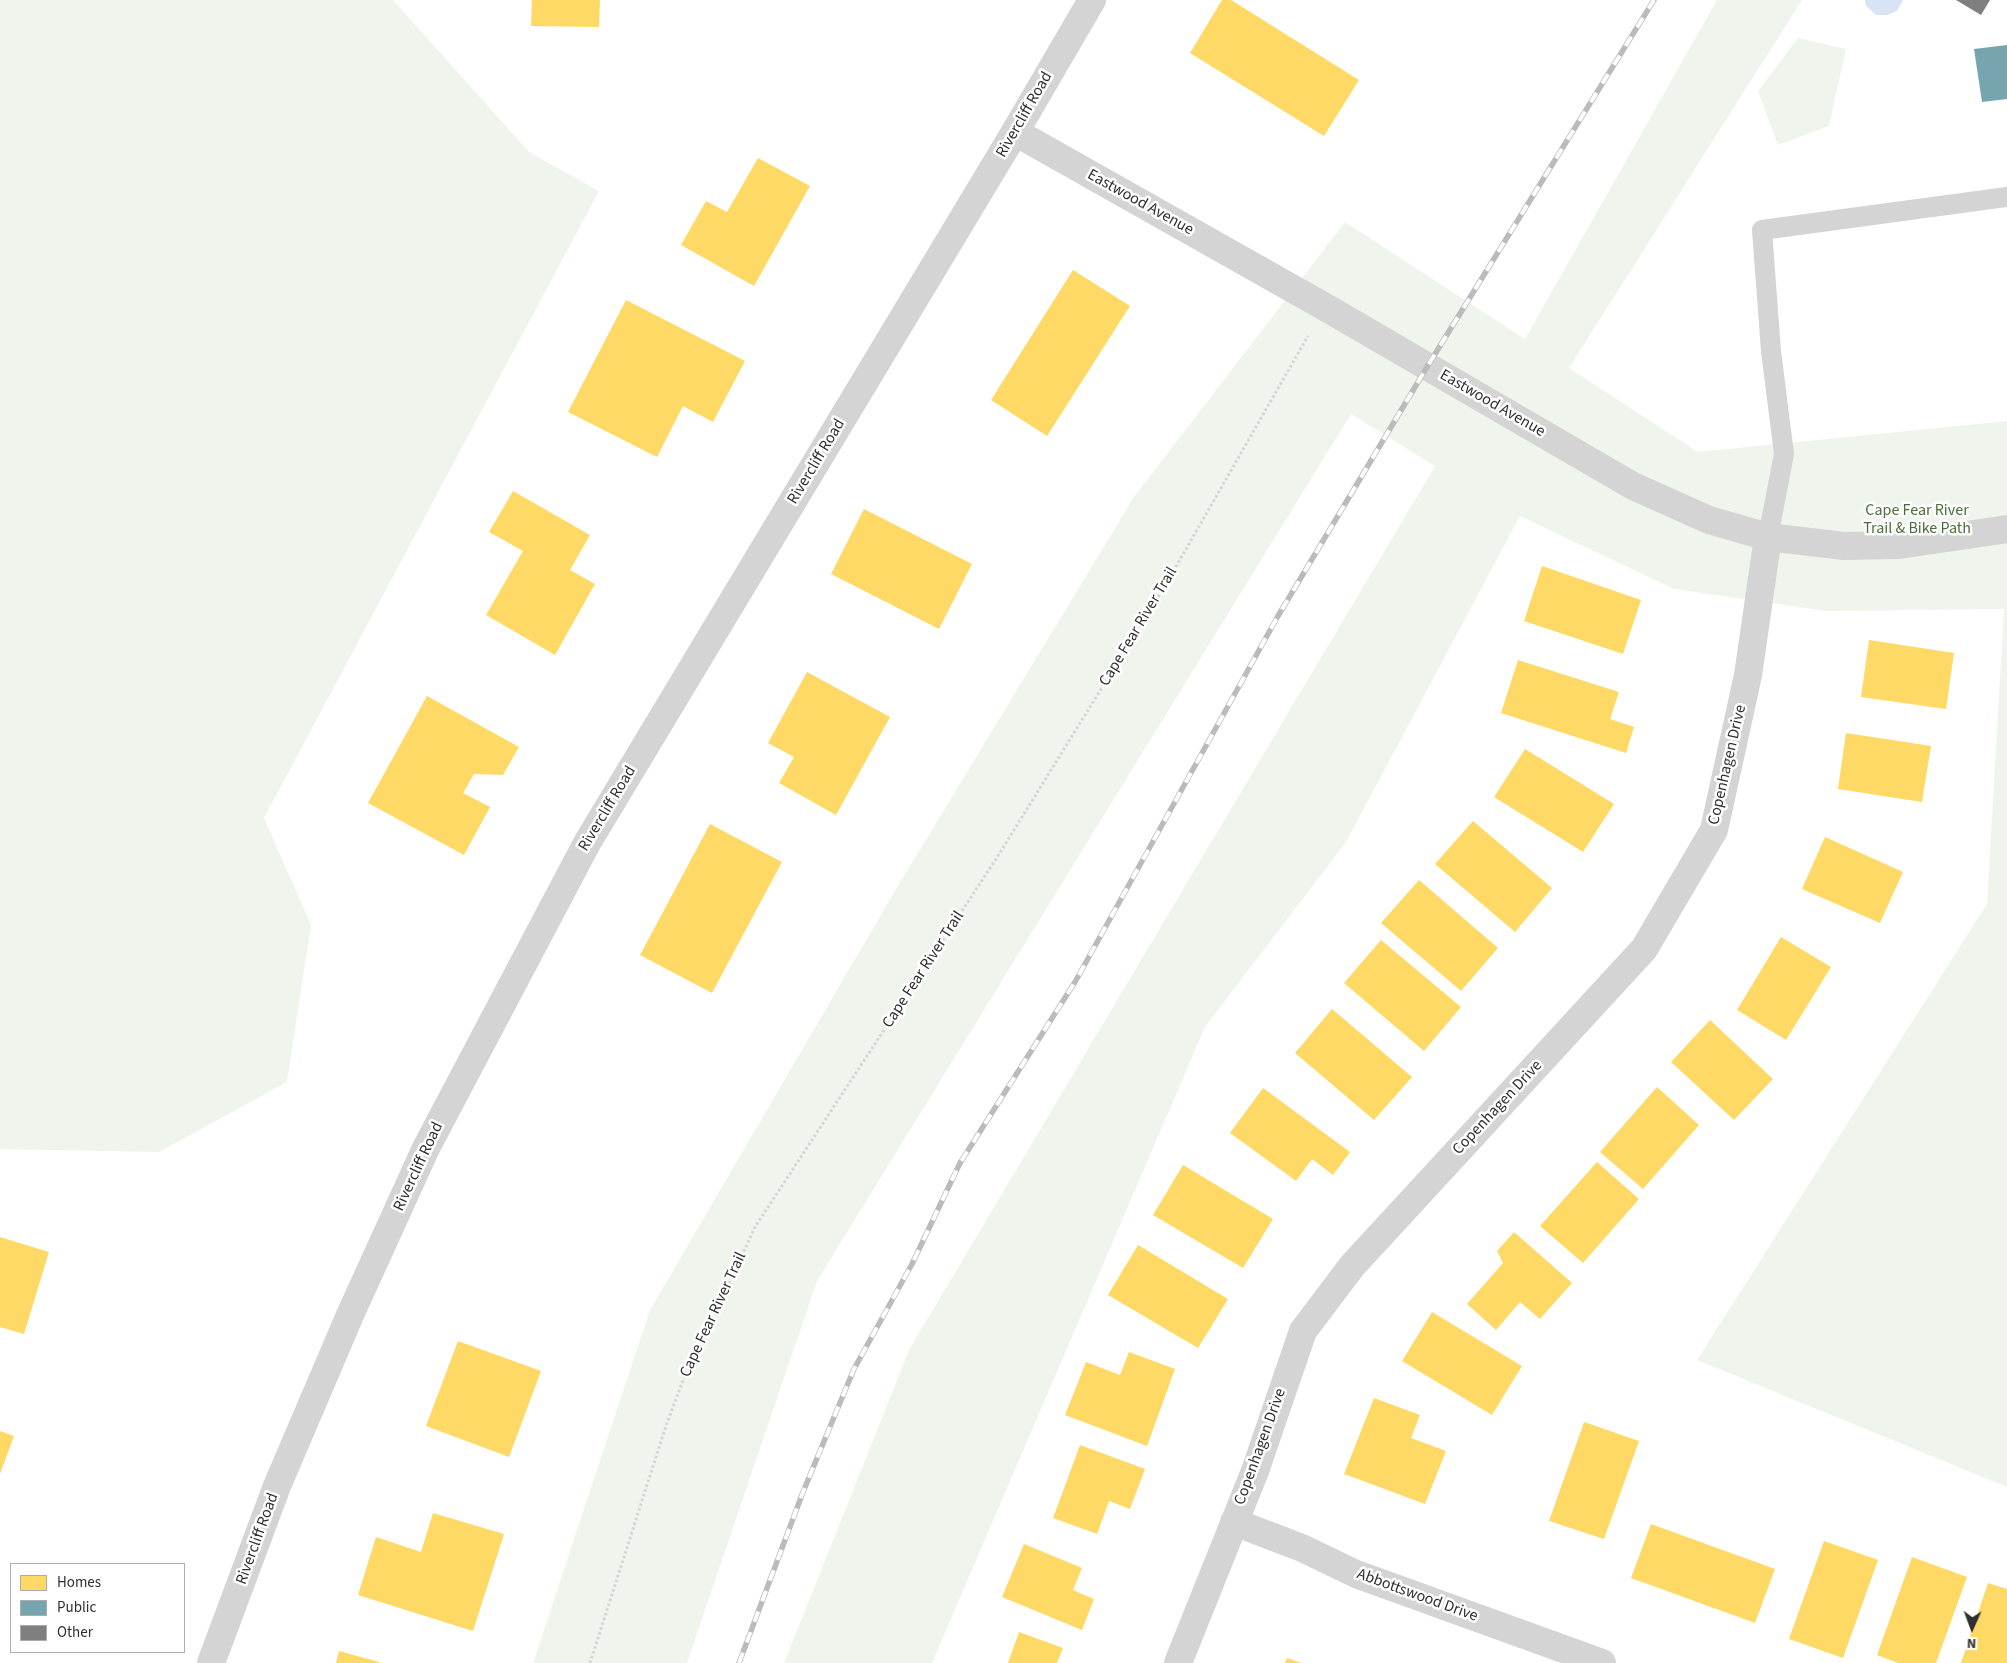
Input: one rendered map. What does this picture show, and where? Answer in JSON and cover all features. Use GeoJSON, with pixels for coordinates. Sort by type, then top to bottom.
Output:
{"type":"FeatureCollection","features":[{"type":"Feature","properties":{"kind":"street","name":"Rivercliff Road"},"geometry":{"type":"LineString","coordinates":[[211,1663],[281,1477],[350,1315],[431,1139],[587,844],[1015,132],[1092,0]]}},
{"type":"Feature","properties":{"kind":"street","name":"Eastwood Avenue"},"geometry":{"type":"LineString","coordinates":[[1015,132],[1325,307],[1634,486],[1709,520],[1768,537],[1844,546],[1899,545],[2007,529]]}},
{"type":"Feature","properties":{"kind":"street","name":"Copenhagen Drive"},"geometry":{"type":"LineString","coordinates":[[1178,1663],[1255,1471],[1303,1331],[1352,1266],[1644,949],[1714,830],[1748,675],[1768,537]]}},
{"type":"Feature","properties":{"kind":"street","name":"Abbottswood Drive"},"geometry":{"type":"LineString","coordinates":[[1234,1522],[1302,1548],[1356,1574],[1602,1663]]}},
{"type":"Feature","properties":{"kind":"lane"},"geometry":{"type":"LineString","coordinates":[[1768,537],[1784,454],[1771,351],[1762,230],[2007,197]]}},
{"type":"Feature","properties":{"kind":"path","name":"Cape Fear River Trail"},"geometry":{"type":"LineString","coordinates":[[590,1663],[666,1426],[688,1366],[720,1305],[755,1227],[996,859],[1166,584],[1325,307]]}},
{"type":"Feature","properties":{"kind":"green space"},"geometry":{"type":"Polygon","coordinates":[[[0,0],[393,0],[529,152],[599,191],[264,818],[311,925],[287,1082],[159,1152],[0,1149],[0,0]]]}},
{"type":"Feature","properties":{"kind":"green space","name":"Cape Fear River Trail & Bike Path"},"geometry":{"type":"Polygon","coordinates":[[[1717,0],[1802,0],[1569,368],[1698,452],[2007,421],[2007,1487],[1697,1360],[1987,904],[2004,609],[1827,611],[1674,589],[1520,516],[1346,842],[1205,1027],[932,1663],[784,1663],[909,1350],[1435,466],[1351,414],[817,1281],[687,1663],[533,1663],[650,1310],[896,889],[1134,497],[1345,222],[1525,339],[1717,0]]]}},
{"type":"Feature","properties":{"kind":"green space"},"geometry":{"type":"Polygon","coordinates":[[[1798,38],[1846,49],[1829,126],[1778,145],[1758,91],[1798,38]]]}},
{"type":"Feature","properties":{"kind":"water"},"geometry":{"type":"Polygon","coordinates":[[[1865,0],[1903,0],[1897,11],[1887,15],[1876,15],[1866,6],[1865,0]]]}},
{"type":"Feature","properties":{"kind":"building: Homes"},"geometry":{"type":"Polygon","coordinates":[[[532,0],[600,0],[599,27],[531,26],[532,0]]]}},
{"type":"Feature","properties":{"kind":"building: Homes"},"geometry":{"type":"Polygon","coordinates":[[[1222,0],[1231,0],[1359,80],[1324,136],[1190,53],[1222,0]]]}},
{"type":"Feature","properties":{"kind":"building: Homes"},"geometry":{"type":"Polygon","coordinates":[[[758,158],[810,186],[754,286],[681,245],[706,201],[727,212],[758,158]]]}},
{"type":"Feature","properties":{"kind":"building: Homes"},"geometry":{"type":"Polygon","coordinates":[[[1073,270],[1130,306],[1047,436],[991,400],[1073,270]]]}},
{"type":"Feature","properties":{"kind":"building: Homes"},"geometry":{"type":"Polygon","coordinates":[[[626,300],[745,361],[713,422],[683,406],[657,457],[568,412],[626,300]]]}},
{"type":"Feature","properties":{"kind":"building: Homes"},"geometry":{"type":"Polygon","coordinates":[[[513,491],[590,535],[570,570],[595,584],[555,655],[486,615],[523,551],[489,532],[513,491]]]}},
{"type":"Feature","properties":{"kind":"building: Homes"},"geometry":{"type":"Polygon","coordinates":[[[864,509],[972,564],[939,629],[831,574],[864,509]]]}},
{"type":"Feature","properties":{"kind":"building: Homes"},"geometry":{"type":"Polygon","coordinates":[[[1542,566],[1641,600],[1623,654],[1524,621],[1542,566]]]}},
{"type":"Feature","properties":{"kind":"building: Homes"},"geometry":{"type":"Polygon","coordinates":[[[1869,640],[1954,653],[1946,709],[1861,697],[1869,640]]]}},
{"type":"Feature","properties":{"kind":"building: Homes"},"geometry":{"type":"Polygon","coordinates":[[[1518,660],[1619,692],[1610,719],[1634,727],[1626,753],[1501,713],[1518,660]]]}},
{"type":"Feature","properties":{"kind":"building: Homes"},"geometry":{"type":"Polygon","coordinates":[[[807,672],[890,717],[836,815],[779,783],[794,757],[768,743],[807,672]]]}},
{"type":"Feature","properties":{"kind":"building: Homes"},"geometry":{"type":"Polygon","coordinates":[[[427,696],[519,747],[503,775],[474,774],[463,793],[490,807],[464,855],[368,803],[427,696]]]}},
{"type":"Feature","properties":{"kind":"building: Homes"},"geometry":{"type":"Polygon","coordinates":[[[1846,733],[1931,746],[1922,802],[1838,789],[1846,733]]]}},
{"type":"Feature","properties":{"kind":"building: Homes"},"geometry":{"type":"Polygon","coordinates":[[[1525,749],[1614,804],[1583,852],[1494,797],[1525,749]]]}},
{"type":"Feature","properties":{"kind":"building: Homes"},"geometry":{"type":"Polygon","coordinates":[[[1473,821],[1552,888],[1515,932],[1435,864],[1473,821]]]}},
{"type":"Feature","properties":{"kind":"building: Homes"},"geometry":{"type":"Polygon","coordinates":[[[710,824],[782,862],[712,993],[640,955],[710,824]]]}},
{"type":"Feature","properties":{"kind":"building: Homes"},"geometry":{"type":"Polygon","coordinates":[[[1825,837],[1903,872],[1880,923],[1802,889],[1825,837]]]}},
{"type":"Feature","properties":{"kind":"building: Homes"},"geometry":{"type":"Polygon","coordinates":[[[1419,880],[1498,948],[1461,991],[1381,923],[1419,880]]]}},
{"type":"Feature","properties":{"kind":"building: Homes"},"geometry":{"type":"Polygon","coordinates":[[[1781,937],[1831,967],[1786,1040],[1737,1010],[1781,937]]]}},
{"type":"Feature","properties":{"kind":"building: Homes"},"geometry":{"type":"Polygon","coordinates":[[[1381,940],[1461,1007],[1424,1051],[1344,983],[1381,940]]]}},
{"type":"Feature","properties":{"kind":"building: Homes"},"geometry":{"type":"Polygon","coordinates":[[[1332,1009],[1412,1077],[1374,1120],[1295,1053],[1332,1009]]]}},
{"type":"Feature","properties":{"kind":"building: Homes"},"geometry":{"type":"Polygon","coordinates":[[[1710,1020],[1773,1079],[1734,1120],[1671,1062],[1710,1020]]]}},
{"type":"Feature","properties":{"kind":"building: Homes"},"geometry":{"type":"Polygon","coordinates":[[[1657,1087],[1699,1125],[1643,1189],[1600,1152],[1657,1087]]]}},
{"type":"Feature","properties":{"kind":"building: Homes"},"geometry":{"type":"Polygon","coordinates":[[[1263,1088],[1350,1152],[1333,1175],[1312,1159],[1296,1181],[1230,1133],[1263,1088]]]}},
{"type":"Feature","properties":{"kind":"building: Homes"},"geometry":{"type":"Polygon","coordinates":[[[1597,1162],[1639,1199],[1583,1263],[1540,1226],[1597,1162]]]}},
{"type":"Feature","properties":{"kind":"building: Homes"},"geometry":{"type":"Polygon","coordinates":[[[1183,1165],[1273,1219],[1243,1268],[1153,1215],[1183,1165]]]}},
{"type":"Feature","properties":{"kind":"building: Homes"},"geometry":{"type":"Polygon","coordinates":[[[1514,1232],[1572,1283],[1540,1319],[1520,1302],[1496,1330],[1467,1304],[1503,1263],[1497,1251],[1514,1232]]]}},
{"type":"Feature","properties":{"kind":"building: Homes"},"geometry":{"type":"Polygon","coordinates":[[[0,1237],[49,1252],[24,1334],[0,1327],[0,1237]]]}},
{"type":"Feature","properties":{"kind":"building: Homes"},"geometry":{"type":"Polygon","coordinates":[[[1138,1245],[1228,1299],[1198,1348],[1108,1295],[1138,1245]]]}},
{"type":"Feature","properties":{"kind":"building: Homes"},"geometry":{"type":"Polygon","coordinates":[[[1432,1312],[1522,1366],[1492,1415],[1402,1361],[1432,1312]]]}},
{"type":"Feature","properties":{"kind":"building: Homes"},"geometry":{"type":"Polygon","coordinates":[[[458,1341],[541,1371],[509,1457],[426,1426],[458,1341]]]}},
{"type":"Feature","properties":{"kind":"building: Homes"},"geometry":{"type":"Polygon","coordinates":[[[1129,1352],[1175,1369],[1147,1446],[1065,1415],[1086,1362],[1120,1375],[1129,1352]]]}},
{"type":"Feature","properties":{"kind":"building: Homes"},"geometry":{"type":"Polygon","coordinates":[[[1374,1398],[1420,1415],[1411,1438],[1446,1451],[1425,1504],[1344,1474],[1374,1398]]]}},
{"type":"Feature","properties":{"kind":"building: Homes"},"geometry":{"type":"Polygon","coordinates":[[[1584,1422],[1639,1441],[1604,1539],[1549,1521],[1584,1422]]]}},
{"type":"Feature","properties":{"kind":"building: Homes"},"geometry":{"type":"Polygon","coordinates":[[[0,1431],[14,1436],[0,1474],[0,1431]]]}},
{"type":"Feature","properties":{"kind":"building: Homes"},"geometry":{"type":"Polygon","coordinates":[[[1080,1445],[1145,1469],[1130,1509],[1109,1501],[1097,1534],[1053,1518],[1080,1445]]]}},
{"type":"Feature","properties":{"kind":"building: Homes"},"geometry":{"type":"Polygon","coordinates":[[[433,1513],[504,1534],[473,1631],[358,1595],[376,1537],[421,1552],[433,1513]]]}},
{"type":"Feature","properties":{"kind":"building: Homes"},"geometry":{"type":"Polygon","coordinates":[[[1651,1524],[1775,1569],[1755,1623],[1631,1578],[1651,1524]]]}},
{"type":"Feature","properties":{"kind":"building: Homes"},"geometry":{"type":"Polygon","coordinates":[[[1824,1541],[1878,1560],[1843,1658],[1789,1639],[1824,1541]]]}},
{"type":"Feature","properties":{"kind":"building: Homes"},"geometry":{"type":"Polygon","coordinates":[[[1024,1544],[1082,1568],[1073,1590],[1094,1599],[1082,1630],[1002,1597],[1024,1544]]]}},
{"type":"Feature","properties":{"kind":"building: Homes"},"geometry":{"type":"Polygon","coordinates":[[[1912,1557],[1967,1577],[1936,1663],[1898,1663],[1877,1655],[1912,1557]]]}},
{"type":"Feature","properties":{"kind":"building: Homes"},"geometry":{"type":"Polygon","coordinates":[[[1988,1583],[2007,1589],[2007,1663],[1961,1663],[1988,1583]]]}},
{"type":"Feature","properties":{"kind":"building: Homes"},"geometry":{"type":"Polygon","coordinates":[[[1019,1632],[1063,1648],[1057,1663],[1008,1663],[1019,1632]]]}},
{"type":"Feature","properties":{"kind":"building: Homes"},"geometry":{"type":"Polygon","coordinates":[[[339,1651],[379,1662],[379,1663],[336,1663],[339,1651]]]}},
{"type":"Feature","properties":{"kind":"building: Homes"},"geometry":{"type":"Polygon","coordinates":[[[1287,1658],[1301,1663],[1285,1663],[1287,1658]]]}},
{"type":"Feature","properties":{"kind":"building: Public"},"geometry":{"type":"Polygon","coordinates":[[[2007,45],[2007,99],[1982,102],[1974,49],[2007,45]]]}},
{"type":"Feature","properties":{"kind":"building: Other"},"geometry":{"type":"Polygon","coordinates":[[[1956,0],[1990,0],[1981,15],[1956,0]]]}},
{"type":"Feature","properties":{"kind":"railway"},"geometry":{"type":"LineString","coordinates":[[739,1663],[803,1492],[854,1369],[912,1264],[960,1163],[1075,982],[1278,616],[1427,367],[1654,0]]}}]}
